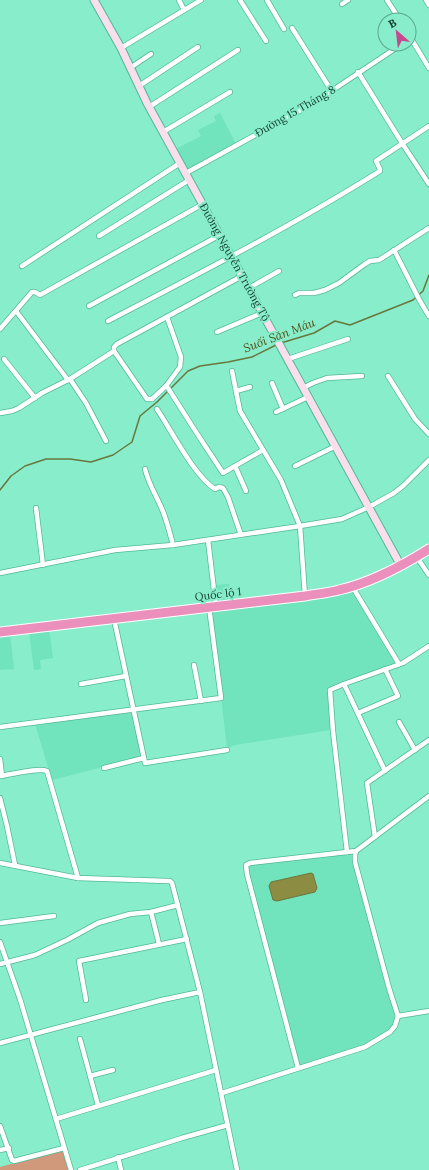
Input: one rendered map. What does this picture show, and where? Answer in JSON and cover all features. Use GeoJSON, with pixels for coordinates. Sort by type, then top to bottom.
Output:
{"type":"FeatureCollection","features":[{"type":"Feature","properties":{"kind":"highway","name":"Quốc lộ 1"},"geometry":{"type":"LineString","coordinates":[[0,632],[305,596],[339,590],[401,566],[429,549]]}},
{"type":"Feature","properties":{"kind":"main road","name":"Đường Nguyễn Trường Tộ"},"geometry":{"type":"LineString","coordinates":[[94,0],[121,48],[149,108],[188,176],[401,566]]}},
{"type":"Feature","properties":{"kind":"street"},"geometry":{"type":"LineString","coordinates":[[178,0],[184,10]]}},
{"type":"Feature","properties":{"kind":"street"},"geometry":{"type":"LineString","coordinates":[[121,48],[184,10],[194,2],[201,0]]}},
{"type":"Feature","properties":{"kind":"street"},"geometry":{"type":"LineString","coordinates":[[240,0],[266,41]]}},
{"type":"Feature","properties":{"kind":"street"},"geometry":{"type":"LineString","coordinates":[[267,0],[284,28]]}},
{"type":"Feature","properties":{"kind":"street"},"geometry":{"type":"LineString","coordinates":[[342,4],[348,0]]}},
{"type":"Feature","properties":{"kind":"street"},"geometry":{"type":"LineString","coordinates":[[387,0],[395,12]]}},
{"type":"Feature","properties":{"kind":"street"},"geometry":{"type":"LineString","coordinates":[[426,0],[429,5]]}},
{"type":"Feature","properties":{"kind":"street"},"geometry":{"type":"LineString","coordinates":[[292,28],[332,90]]}},
{"type":"Feature","properties":{"kind":"street"},"geometry":{"type":"LineString","coordinates":[[139,86],[198,47]]}},
{"type":"Feature","properties":{"kind":"street"},"geometry":{"type":"LineString","coordinates":[[417,49],[429,68]]}},
{"type":"Feature","properties":{"kind":"street"},"geometry":{"type":"LineString","coordinates":[[149,108],[238,50]]}},
{"type":"Feature","properties":{"kind":"street","name":"Đường 15 Tháng 8"},"geometry":{"type":"LineString","coordinates":[[99,236],[188,176],[304,108],[389,52]]}},
{"type":"Feature","properties":{"kind":"street"},"geometry":{"type":"LineString","coordinates":[[130,68],[151,54]]}},
{"type":"Feature","properties":{"kind":"street"},"geometry":{"type":"LineString","coordinates":[[358,72],[429,184]]}},
{"type":"Feature","properties":{"kind":"street"},"geometry":{"type":"LineString","coordinates":[[163,132],[230,92]]}},
{"type":"Feature","properties":{"kind":"street"},"geometry":{"type":"LineString","coordinates":[[108,321],[232,256],[333,200],[380,171],[376,161],[429,126]]}},
{"type":"Feature","properties":{"kind":"street"},"geometry":{"type":"LineString","coordinates":[[22,266],[180,162]]}},
{"type":"Feature","properties":{"kind":"street"},"geometry":{"type":"LineString","coordinates":[[0,329],[32,292],[40,295],[203,204]]}},
{"type":"Feature","properties":{"kind":"street"},"geometry":{"type":"LineString","coordinates":[[295,294],[314,293],[332,287],[365,264],[370,261],[379,260],[429,228]]}},
{"type":"Feature","properties":{"kind":"street"},"geometry":{"type":"LineString","coordinates":[[89,306],[220,235]]}},
{"type":"Feature","properties":{"kind":"street"},"geometry":{"type":"LineString","coordinates":[[394,250],[429,316]]}},
{"type":"Feature","properties":{"kind":"street"},"geometry":{"type":"LineString","coordinates":[[249,288],[279,271]]}},
{"type":"Feature","properties":{"kind":"street"},"geometry":{"type":"LineString","coordinates":[[0,413],[19,408],[42,392],[69,380],[114,351],[114,347],[117,344],[242,276]]}},
{"type":"Feature","properties":{"kind":"street"},"geometry":{"type":"LineString","coordinates":[[16,311],[86,403],[106,441]]}},
{"type":"Feature","properties":{"kind":"street"},"geometry":{"type":"LineString","coordinates":[[217,332],[262,313]]}},
{"type":"Feature","properties":{"kind":"street"},"geometry":{"type":"LineString","coordinates":[[114,351],[147,399],[152,399],[168,389],[180,367],[181,357],[167,317]]}},
{"type":"Feature","properties":{"kind":"street"},"geometry":{"type":"LineString","coordinates":[[288,359],[348,339]]}},
{"type":"Feature","properties":{"kind":"street"},"geometry":{"type":"LineString","coordinates":[[4,359],[35,398]]}},
{"type":"Feature","properties":{"kind":"street"},"geometry":{"type":"LineString","coordinates":[[232,371],[240,411],[281,480],[300,526],[305,596]]}},
{"type":"Feature","properties":{"kind":"street"},"geometry":{"type":"LineString","coordinates":[[303,388],[327,378],[362,376]]}},
{"type":"Feature","properties":{"kind":"street"},"geometry":{"type":"LineString","coordinates":[[388,376],[415,419],[429,434]]}},
{"type":"Feature","properties":{"kind":"street"},"geometry":{"type":"LineString","coordinates":[[272,383],[283,409]]}},
{"type":"Feature","properties":{"kind":"street"},"geometry":{"type":"LineString","coordinates":[[236,391],[250,387]]}},
{"type":"Feature","properties":{"kind":"street"},"geometry":{"type":"LineString","coordinates":[[168,389],[223,472],[263,450]]}},
{"type":"Feature","properties":{"kind":"street"},"geometry":{"type":"LineString","coordinates":[[276,412],[308,397]]}},
{"type":"Feature","properties":{"kind":"street"},"geometry":{"type":"LineString","coordinates":[[157,409],[195,469],[211,487],[216,489],[220,487],[223,488],[228,497],[241,535]]}},
{"type":"Feature","properties":{"kind":"street"},"geometry":{"type":"LineString","coordinates":[[295,466],[336,446]]}},
{"type":"Feature","properties":{"kind":"street"},"geometry":{"type":"LineString","coordinates":[[0,573],[116,550],[173,545],[300,526],[342,518],[369,507],[394,493],[429,460]]}},
{"type":"Feature","properties":{"kind":"street"},"geometry":{"type":"LineString","coordinates":[[235,466],[246,491]]}},
{"type":"Feature","properties":{"kind":"street"},"geometry":{"type":"LineString","coordinates":[[145,469],[148,481],[163,511],[173,545]]}},
{"type":"Feature","properties":{"kind":"street"},"geometry":{"type":"LineString","coordinates":[[36,508],[43,565]]}},
{"type":"Feature","properties":{"kind":"street"},"geometry":{"type":"LineString","coordinates":[[0,727],[220,698],[208,540]]}},
{"type":"Feature","properties":{"kind":"street"},"geometry":{"type":"LineString","coordinates":[[416,556],[429,576]]}},
{"type":"Feature","properties":{"kind":"street"},"geometry":{"type":"LineString","coordinates":[[352,586],[398,664]]}},
{"type":"Feature","properties":{"kind":"street"},"geometry":{"type":"LineString","coordinates":[[114,619],[146,764],[227,750]]}},
{"type":"Feature","properties":{"kind":"street"},"geometry":{"type":"LineString","coordinates":[[347,852],[330,690],[403,662],[429,646]]}},
{"type":"Feature","properties":{"kind":"street"},"geometry":{"type":"LineString","coordinates":[[194,665],[201,701]]}},
{"type":"Feature","properties":{"kind":"street"},"geometry":{"type":"LineString","coordinates":[[358,713],[398,696],[385,669]]}},
{"type":"Feature","properties":{"kind":"street"},"geometry":{"type":"LineString","coordinates":[[81,684],[126,676]]}},
{"type":"Feature","properties":{"kind":"street"},"geometry":{"type":"LineString","coordinates":[[344,684],[385,771]]}},
{"type":"Feature","properties":{"kind":"street"},"geometry":{"type":"LineString","coordinates":[[399,722],[415,750]]}},
{"type":"Feature","properties":{"kind":"street"},"geometry":{"type":"LineString","coordinates":[[375,837],[367,783],[429,740]]}},
{"type":"Feature","properties":{"kind":"street"},"geometry":{"type":"LineString","coordinates":[[104,768],[144,758]]}},
{"type":"Feature","properties":{"kind":"street"},"geometry":{"type":"LineString","coordinates":[[0,759],[1,776],[37,770],[44,770],[47,772],[78,878]]}},
{"type":"Feature","properties":{"kind":"street"},"geometry":{"type":"LineString","coordinates":[[298,1068],[246,866],[250,863],[356,851],[429,796]]}},
{"type":"Feature","properties":{"kind":"street"},"geometry":{"type":"LineString","coordinates":[[0,798],[15,865]]}},
{"type":"Feature","properties":{"kind":"street"},"geometry":{"type":"LineString","coordinates":[[222,1093],[365,1047],[390,1032],[395,1026],[398,1016],[355,862],[356,851]]}},
{"type":"Feature","properties":{"kind":"street"},"geometry":{"type":"LineString","coordinates":[[0,863],[78,878],[170,881],[174,887],[200,992],[237,1170]]}},
{"type":"Feature","properties":{"kind":"street"},"geometry":{"type":"LineString","coordinates":[[0,964],[35,955],[98,923],[130,914],[152,912],[178,905]]}},
{"type":"Feature","properties":{"kind":"street"},"geometry":{"type":"LineString","coordinates":[[152,912],[159,944]]}},
{"type":"Feature","properties":{"kind":"street"},"geometry":{"type":"LineString","coordinates":[[0,923],[54,916]]}},
{"type":"Feature","properties":{"kind":"street"},"geometry":{"type":"LineString","coordinates":[[86,1000],[79,961],[187,939]]}},
{"type":"Feature","properties":{"kind":"street"},"geometry":{"type":"LineString","coordinates":[[0,942],[31,1035],[71,1170]]}},
{"type":"Feature","properties":{"kind":"street"},"geometry":{"type":"LineString","coordinates":[[0,1043],[162,1000],[200,992]]}},
{"type":"Feature","properties":{"kind":"street"},"geometry":{"type":"LineString","coordinates":[[398,1016],[429,1011]]}},
{"type":"Feature","properties":{"kind":"street"},"geometry":{"type":"LineString","coordinates":[[80,1039],[98,1106]]}},
{"type":"Feature","properties":{"kind":"street"},"geometry":{"type":"LineString","coordinates":[[90,1076],[113,1070]]}},
{"type":"Feature","properties":{"kind":"street"},"geometry":{"type":"LineString","coordinates":[[56,1119],[216,1070]]}},
{"type":"Feature","properties":{"kind":"street"},"geometry":{"type":"LineString","coordinates":[[80,1170],[228,1125]]}},
{"type":"Feature","properties":{"kind":"street"},"geometry":{"type":"LineString","coordinates":[[0,1126],[12,1160],[14,1161],[64,1148]]}},
{"type":"Feature","properties":{"kind":"street"},"geometry":{"type":"LineString","coordinates":[[0,1150],[8,1148]]}},
{"type":"Feature","properties":{"kind":"street"},"geometry":{"type":"LineString","coordinates":[[118,1158],[121,1170]]}},
{"type":"Feature","properties":{"kind":"shaded area"},"geometry":{"type":"Polygon","coordinates":[[[220,113],[236,144],[187,171],[176,149],[201,136],[198,130],[216,121],[214,116],[220,113]]]}},
{"type":"Feature","properties":{"kind":"shaded area"},"geometry":{"type":"Polygon","coordinates":[[[229,584],[231,602],[217,604],[215,585],[229,584]]]}},
{"type":"Feature","properties":{"kind":"shaded area"},"geometry":{"type":"Polygon","coordinates":[[[352,589],[396,663],[329,689],[331,730],[235,745],[227,748],[211,610],[352,589]]]}},
{"type":"Feature","properties":{"kind":"shaded area"},"geometry":{"type":"Polygon","coordinates":[[[49,629],[53,658],[40,660],[41,669],[34,670],[29,632],[49,629]]]}},
{"type":"Feature","properties":{"kind":"shaded area"},"geometry":{"type":"Polygon","coordinates":[[[10,634],[14,669],[0,670],[0,635],[10,634]]]}},
{"type":"Feature","properties":{"kind":"shaded area"},"geometry":{"type":"Polygon","coordinates":[[[132,712],[142,757],[52,780],[35,724],[132,712]]]}},
{"type":"Feature","properties":{"kind":"shaded area"},"geometry":{"type":"Polygon","coordinates":[[[353,853],[396,1016],[389,1031],[364,1045],[299,1066],[247,867],[250,865],[353,853]]]}},
{"type":"Feature","properties":{"kind":"shaded area"},"geometry":{"type":"Polygon","coordinates":[[[311,873],[313,874],[317,888],[315,892],[277,901],[273,900],[269,886],[271,882],[311,873]]]}},
{"type":"Feature","properties":{"kind":"shaded area"},"geometry":{"type":"Polygon","coordinates":[[[63,1150],[69,1170],[0,1170],[0,1167],[63,1150]]]}},
{"type":"Feature","properties":{"kind":"waterway","name":"Suối Săn Máu"},"geometry":{"type":"LineString","coordinates":[[281,343],[314,333],[335,321],[350,325],[413,300],[423,291],[429,275]]}},
{"type":"Feature","properties":{"kind":"waterway","name":"Suối Săn Máu"},"geometry":{"type":"LineString","coordinates":[[0,490],[11,476],[25,466],[46,459],[70,459],[91,462],[113,455],[132,442],[140,416],[157,402],[188,371],[200,366],[252,357],[276,345]]}}]}
